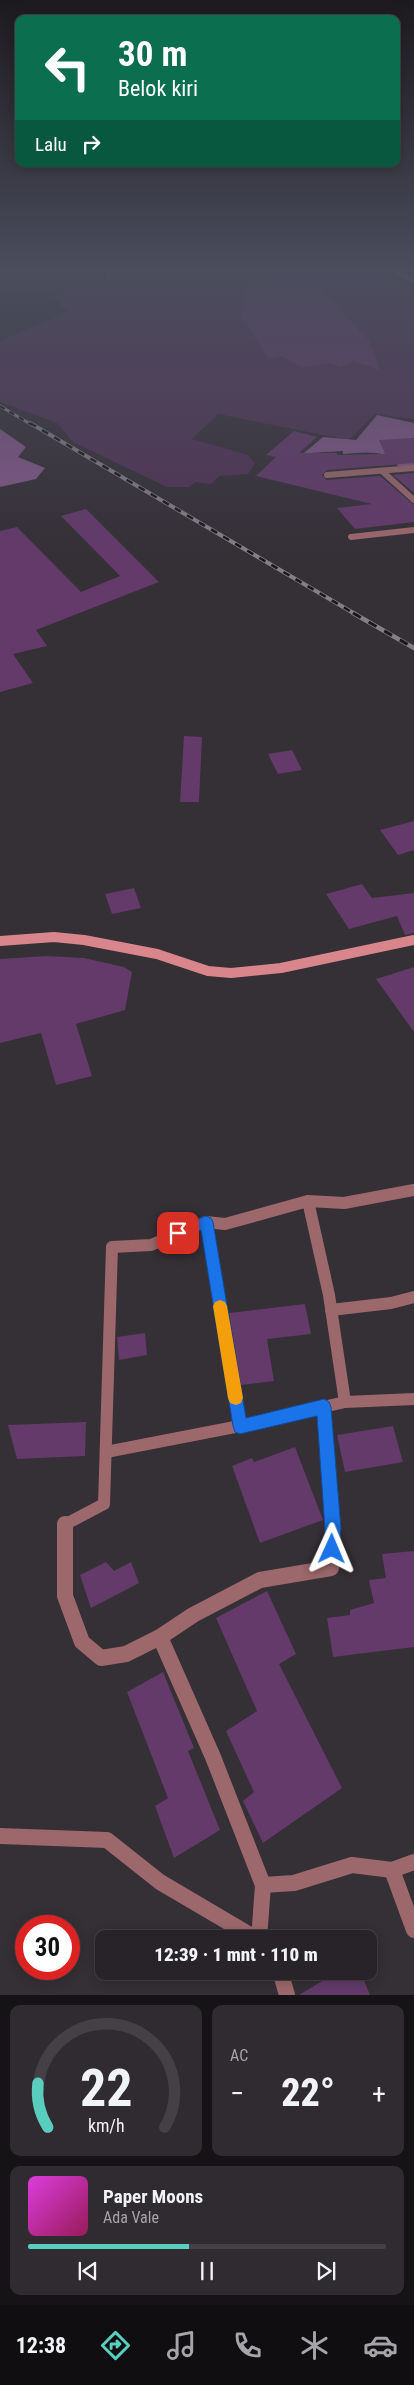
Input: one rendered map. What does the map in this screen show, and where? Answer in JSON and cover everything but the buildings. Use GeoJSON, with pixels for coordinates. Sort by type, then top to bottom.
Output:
{"type":"FeatureCollection","features":[{"type":"Feature","properties":{"kind":"main road"},"geometry":{"type":"LineString","coordinates":[[0,941],[54,937],[84,940],[157,954],[208,971],[231,973],[281,968],[414,940]]}},
{"type":"Feature","properties":{"kind":"street"},"geometry":{"type":"LineString","coordinates":[[327,475],[414,468]]}},
{"type":"Feature","properties":{"kind":"street"},"geometry":{"type":"LineString","coordinates":[[382,471],[414,500]]}},
{"type":"Feature","properties":{"kind":"street"},"geometry":{"type":"LineString","coordinates":[[350,537],[414,530]]}},
{"type":"Feature","properties":{"kind":"street"},"geometry":{"type":"LineString","coordinates":[[324,1407],[333,1529],[331,1568],[260,1580],[193,1615],[160,1637],[126,1654],[101,1658],[82,1642],[65,1596],[64,1524],[104,1504],[112,1247],[151,1245],[206,1222],[225,1224],[308,1201],[344,1202],[414,1190]]}},
{"type":"Feature","properties":{"kind":"street"},"geometry":{"type":"LineString","coordinates":[[308,1201],[331,1310],[344,1402]]}},
{"type":"Feature","properties":{"kind":"street"},"geometry":{"type":"LineString","coordinates":[[206,1222],[240,1426]]}},
{"type":"Feature","properties":{"kind":"street"},"geometry":{"type":"LineString","coordinates":[[331,1310],[392,1303],[414,1297]]}},
{"type":"Feature","properties":{"kind":"street"},"geometry":{"type":"LineString","coordinates":[[106,1452],[240,1426],[344,1402],[414,1399]]}},
{"type":"Feature","properties":{"kind":"street"},"geometry":{"type":"LineString","coordinates":[[160,1637],[213,1757],[262,1885],[259,1930]]}},
{"type":"Feature","properties":{"kind":"street"},"geometry":{"type":"LineString","coordinates":[[0,1836],[107,1840],[160,1882],[243,1930]]}},
{"type":"Feature","properties":{"kind":"street"},"geometry":{"type":"LineString","coordinates":[[262,1885],[294,1883],[352,1865],[392,1870],[414,1862]]}},
{"type":"Feature","properties":{"kind":"street"},"geometry":{"type":"LineString","coordinates":[[392,1870],[414,1930]]}},
{"type":"Feature","properties":{"kind":"street"},"geometry":{"type":"LineString","coordinates":[[283,1980],[287,1995]]}},
{"type":"Feature","properties":{"kind":"shaded area"},"geometry":{"type":"Polygon","coordinates":[[[0,366],[414,366],[414,419],[375,414],[349,440],[218,414],[192,439],[248,455],[255,464],[248,474],[219,476],[211,484],[195,482],[189,487],[167,487],[73,442],[57,423],[0,402],[0,366]]]}},
{"type":"Feature","properties":{"kind":"shaded area"},"geometry":{"type":"Polygon","coordinates":[[[377,415],[414,423],[414,466],[398,466],[393,460],[381,454],[343,454],[343,451],[310,453],[302,462],[292,463],[323,437],[356,440],[377,415]]]}},
{"type":"Feature","properties":{"kind":"shaded area"},"geometry":{"type":"Polygon","coordinates":[[[0,429],[26,447],[18,457],[45,468],[36,479],[0,487],[0,429]]]}},
{"type":"Feature","properties":{"kind":"railway"},"geometry":{"type":"LineString","coordinates":[[0,406],[32,425]]}},
{"type":"Feature","properties":{"kind":"railway"},"geometry":{"type":"LineString","coordinates":[[30,423],[355,614]]}},
{"type":"Feature","properties":{"kind":"railway"},"geometry":{"type":"LineString","coordinates":[[353,613],[414,648]]}},
{"type":"Feature","properties":{"kind":"slow traffic"},"geometry":{"type":"LineString","coordinates":[[220,1306],[236,1398]]}},
{"type":"Feature","properties":{"kind":"route"},"geometry":{"type":"LineString","coordinates":[[178,1233],[206,1222],[240,1426],[324,1407],[333,1529],[332,1549]]}}]}
